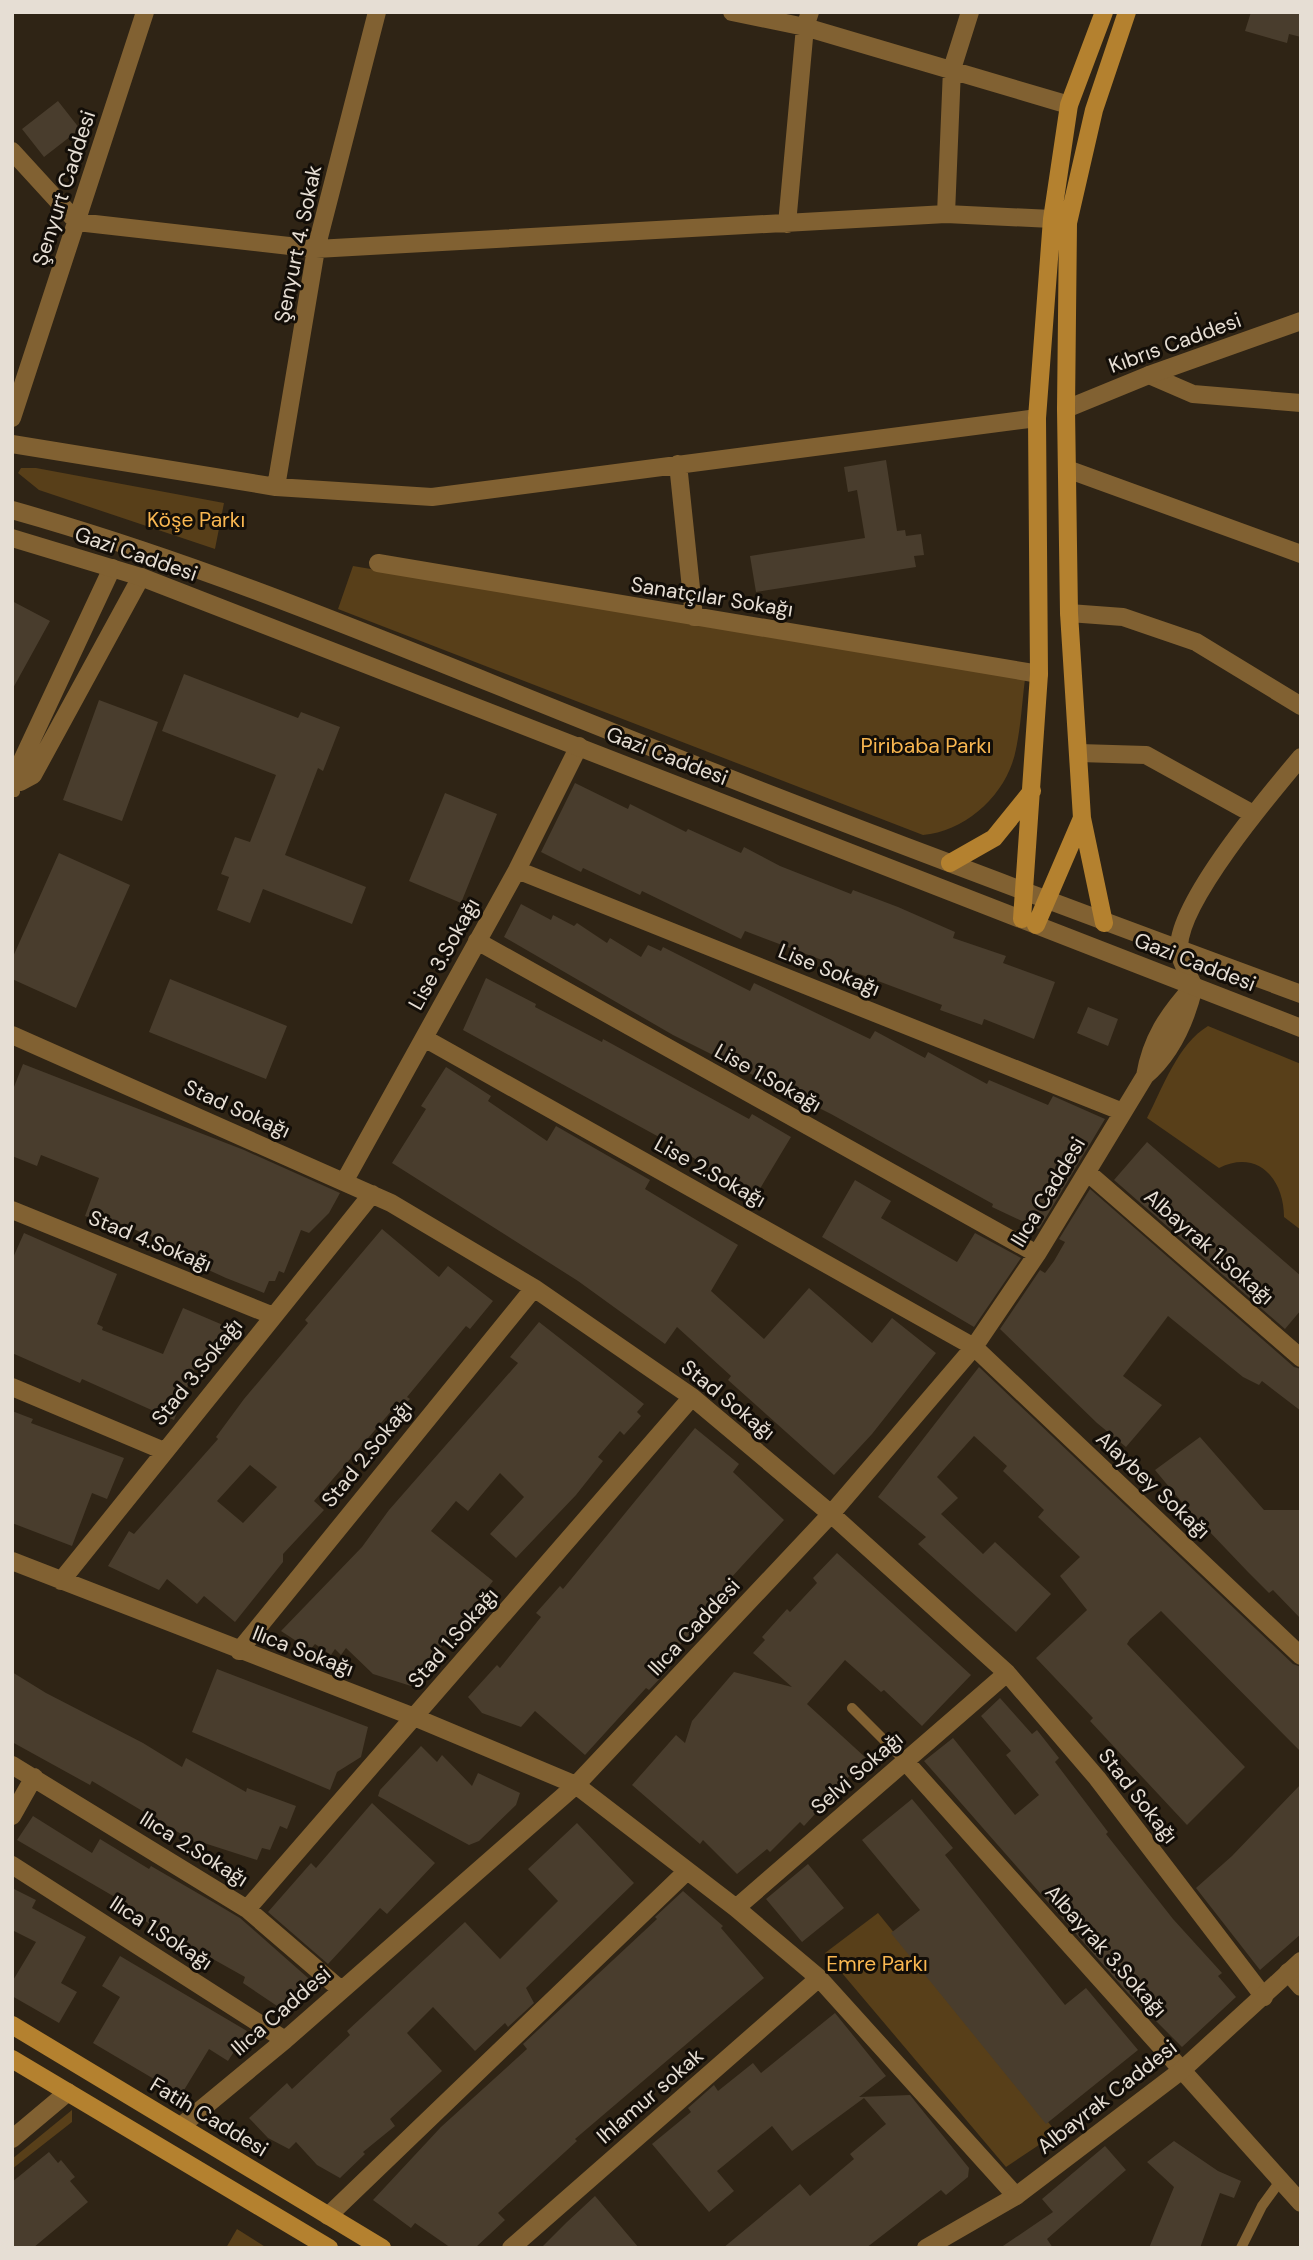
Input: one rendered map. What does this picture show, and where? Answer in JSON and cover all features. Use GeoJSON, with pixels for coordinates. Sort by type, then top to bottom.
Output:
{"type":"FeatureCollection","features":[{"type":"Feature","properties":{"kind":"main road"},"geometry":{"type":"LineString","coordinates":[[1029,922],[1026,893],[1039,674],[1037,418],[1052,219],[1069,105],[1104,12]]}},
{"type":"Feature","properties":{"kind":"main road"},"geometry":{"type":"LineString","coordinates":[[1104,923],[1082,818],[1069,613],[1066,409],[1068,223],[1094,110],[1127,12]]}},
{"type":"Feature","properties":{"kind":"main road"},"geometry":{"type":"LineString","coordinates":[[950,863],[994,838],[1032,792]]}},
{"type":"Feature","properties":{"kind":"main road"},"geometry":{"type":"LineString","coordinates":[[1029,922],[1045,900],[1082,818]]}},
{"type":"Feature","properties":{"kind":"main road","name":"Fatih Caddesi"},"geometry":{"type":"LineString","coordinates":[[12,2025],[382,2248]]}},
{"type":"Feature","properties":{"kind":"main road"},"geometry":{"type":"LineString","coordinates":[[12,2059],[329,2248]]}},
{"type":"Feature","properties":{"kind":"street","name":"Şenyurt Caddesi"},"geometry":{"type":"LineString","coordinates":[[12,418],[145,12]]}},
{"type":"Feature","properties":{"kind":"street","name":"Şenyurt 4. Sokak"},"geometry":{"type":"LineString","coordinates":[[276,487],[316,249],[377,12]]}},
{"type":"Feature","properties":{"kind":"street"},"geometry":{"type":"LineString","coordinates":[[732,12],[807,20],[1069,105]]}},
{"type":"Feature","properties":{"kind":"street"},"geometry":{"type":"LineString","coordinates":[[946,214],[952,69],[970,12]]}},
{"type":"Feature","properties":{"kind":"street"},"geometry":{"type":"LineString","coordinates":[[787,224],[807,20]]}},
{"type":"Feature","properties":{"kind":"street"},"geometry":{"type":"LineString","coordinates":[[12,151],[77,222],[316,249],[946,214],[1052,219]]}},
{"type":"Feature","properties":{"kind":"street","name":"Kıbrıs Caddesi"},"geometry":{"type":"LineString","coordinates":[[1066,409],[1149,374],[1301,321]]}},
{"type":"Feature","properties":{"kind":"street"},"geometry":{"type":"LineString","coordinates":[[1149,374],[1193,394],[1301,403]]}},
{"type":"Feature","properties":{"kind":"street"},"geometry":{"type":"LineString","coordinates":[[12,444],[276,487],[432,497],[1037,418]]}},
{"type":"Feature","properties":{"kind":"street"},"geometry":{"type":"LineString","coordinates":[[678,464],[694,617]]}},
{"type":"Feature","properties":{"kind":"street"},"geometry":{"type":"LineString","coordinates":[[1067,469],[1301,554]]}},
{"type":"Feature","properties":{"kind":"street","name":"Gazi Caddesi"},"geometry":{"type":"LineString","coordinates":[[12,510],[150,552],[1104,923],[1301,993]]}},
{"type":"Feature","properties":{"kind":"street","name":"Gazi Caddesi"},"geometry":{"type":"LineString","coordinates":[[12,538],[141,577],[1301,1028]]}},
{"type":"Feature","properties":{"kind":"street"},"geometry":{"type":"LineString","coordinates":[[15,791],[18,769],[112,568],[120,541]]}},
{"type":"Feature","properties":{"kind":"street"},"geometry":{"type":"LineString","coordinates":[[15,791],[33,775],[141,577],[150,552]]}},
{"type":"Feature","properties":{"kind":"street","name":"Sanatçılar Sokağı"},"geometry":{"type":"LineString","coordinates":[[378,563],[1039,674]]}},
{"type":"Feature","properties":{"kind":"street"},"geometry":{"type":"LineString","coordinates":[[1069,613],[1123,617],[1196,642],[1301,706]]}},
{"type":"Feature","properties":{"kind":"street","name":"Lise 3.Sokağı"},"geometry":{"type":"LineString","coordinates":[[344,1182],[517,870],[579,746]]}},
{"type":"Feature","properties":{"kind":"street"},"geometry":{"type":"LineString","coordinates":[[1079,753],[1146,755],[1253,814]]}},
{"type":"Feature","properties":{"kind":"street"},"geometry":{"type":"LineString","coordinates":[[1194,987],[1178,948],[1186,915],[1253,814],[1301,757]]}},
{"type":"Feature","properties":{"kind":"street","name":"Lise Sokağı"},"geometry":{"type":"LineString","coordinates":[[517,870],[1123,1112]]}},
{"type":"Feature","properties":{"kind":"street","name":"Lise 1.Sokağı"},"geometry":{"type":"LineString","coordinates":[[477,941],[1037,1254]]}},
{"type":"Feature","properties":{"kind":"street","name":"Ilıca Caddesi"},"geometry":{"type":"LineString","coordinates":[[181,2126],[285,2040],[576,1785],[831,1514],[974,1347],[1037,1254],[1145,1076],[1160,1063],[1187,1017],[1194,987]]}},
{"type":"Feature","properties":{"kind":"street","name":"Stad Sokağı"},"geometry":{"type":"LineString","coordinates":[[12,1035],[391,1203],[534,1288],[692,1397],[831,1514],[1007,1673],[1097,1778],[1264,1997]]}},
{"type":"Feature","properties":{"kind":"street","name":"Lise 2.Sokağı"},"geometry":{"type":"LineString","coordinates":[[424,1038],[974,1347]]}},
{"type":"Feature","properties":{"kind":"street","name":"Albayrak 1.Sokağı"},"geometry":{"type":"LineString","coordinates":[[1087,1172],[1301,1358]]}},
{"type":"Feature","properties":{"kind":"street","name":"Stad 3.Sokağı"},"geometry":{"type":"LineString","coordinates":[[61,1581],[271,1315],[372,1194]]}},
{"type":"Feature","properties":{"kind":"street","name":"Stad 4.Sokağı"},"geometry":{"type":"LineString","coordinates":[[12,1210],[271,1315]]}},
{"type":"Feature","properties":{"kind":"street","name":"Stad 2.Sokağı"},"geometry":{"type":"LineString","coordinates":[[239,1651],[534,1288]]}},
{"type":"Feature","properties":{"kind":"street","name":"Alaybey Sokağı"},"geometry":{"type":"LineString","coordinates":[[974,1347],[1299,1650]]}},
{"type":"Feature","properties":{"kind":"street"},"geometry":{"type":"LineString","coordinates":[[12,1387],[164,1451]]}},
{"type":"Feature","properties":{"kind":"street","name":"Stad 1.Sokağı"},"geometry":{"type":"LineString","coordinates":[[247,1909],[692,1397]]}},
{"type":"Feature","properties":{"kind":"street","name":"Ilıca Sokağı"},"geometry":{"type":"LineString","coordinates":[[12,1561],[414,1717],[576,1785],[736,1908],[819,1978],[1016,2196]]}},
{"type":"Feature","properties":{"kind":"street","name":"Selvi Sokağı"},"geometry":{"type":"LineString","coordinates":[[736,1908],[1007,1673]]}},
{"type":"Feature","properties":{"kind":"street","name":"Albayrak 3.Sokağı"},"geometry":{"type":"LineString","coordinates":[[905,1761],[1301,2203]]}},
{"type":"Feature","properties":{"kind":"street","name":"Ilıca 2.Sokağı"},"geometry":{"type":"LineString","coordinates":[[12,1765],[247,1909],[341,1989]]}},
{"type":"Feature","properties":{"kind":"street"},"geometry":{"type":"LineString","coordinates":[[12,1816],[34,1777]]}},
{"type":"Feature","properties":{"kind":"street","name":"Ilıca 1.Sokağı"},"geometry":{"type":"LineString","coordinates":[[12,1865],[285,2040]]}},
{"type":"Feature","properties":{"kind":"street"},"geometry":{"type":"LineString","coordinates":[[328,2216],[686,1872]]}},
{"type":"Feature","properties":{"kind":"street"},"geometry":{"type":"LineString","coordinates":[[1294,1967],[1301,1987]]}},
{"type":"Feature","properties":{"kind":"street","name":"Albayrak Caddesi"},"geometry":{"type":"LineString","coordinates":[[926,2248],[1016,2196],[1182,2070],[1294,1967]]}},
{"type":"Feature","properties":{"kind":"street","name":"Ihlamur sokak"},"geometry":{"type":"LineString","coordinates":[[511,2248],[819,1978]]}},
{"type":"Feature","properties":{"kind":"street"},"geometry":{"type":"LineString","coordinates":[[12,2139],[68,2092]]}},
{"type":"Feature","properties":{"kind":"lane"},"geometry":{"type":"LineString","coordinates":[[852,1708],[905,1761]]}},
{"type":"Feature","properties":{"kind":"lane"},"geometry":{"type":"LineString","coordinates":[[1241,2248],[1262,2206],[1281,2180]]}},
{"type":"Feature","properties":{"kind":"green space","name":"Köşe Parkı"},"geometry":{"type":"Polygon","coordinates":[[[21,468],[36,468],[224,503],[215,549],[39,490],[18,473],[21,468]]]}},
{"type":"Feature","properties":{"kind":"green space","name":"Piribaba Parkı"},"geometry":{"type":"Polygon","coordinates":[[[353,566],[1025,679],[1012,765],[995,794],[970,818],[939,832],[923,835],[338,609],[353,566]]]}},
{"type":"Feature","properties":{"kind":"green space"},"geometry":{"type":"Polygon","coordinates":[[[1208,1026],[1301,1064],[1301,1230],[1284,1217],[1279,1190],[1266,1171],[1245,1162],[1219,1168],[1147,1118],[1180,1055],[1197,1034],[1208,1026]]]}},
{"type":"Feature","properties":{"kind":"green space","name":"Emre Parkı"},"geometry":{"type":"Polygon","coordinates":[[[878,1913],[1057,2133],[1006,2167],[825,1953],[878,1913]]]}},
{"type":"Feature","properties":{"kind":"green space"},"geometry":{"type":"Polygon","coordinates":[[[72,2110],[72,2122],[12,2169],[12,2159],[72,2110]]]}},
{"type":"Feature","properties":{"kind":"green space"},"geometry":{"type":"Polygon","coordinates":[[[237,2229],[267,2248],[226,2248],[237,2229]]]}},
{"type":"Feature","properties":{"kind":"building"},"geometry":{"type":"Polygon","coordinates":[[[1251,12],[1301,12],[1301,37],[1289,34],[1287,43],[1245,31],[1251,12]]]}},
{"type":"Feature","properties":{"kind":"building"},"geometry":{"type":"Polygon","coordinates":[[[58,101],[80,129],[44,157],[22,129],[58,101]]]}},
{"type":"Feature","properties":{"kind":"building"},"geometry":{"type":"Polygon","coordinates":[[[886,460],[897,531],[905,530],[906,536],[921,534],[924,555],[914,556],[916,567],[756,592],[750,556],[865,538],[857,490],[848,492],[844,467],[886,460]]]}},
{"type":"Feature","properties":{"kind":"building"},"geometry":{"type":"Polygon","coordinates":[[[12,601],[50,621],[12,690],[12,601]]]}},
{"type":"Feature","properties":{"kind":"building"},"geometry":{"type":"Polygon","coordinates":[[[184,674],[298,718],[301,712],[340,727],[323,771],[318,768],[285,855],[366,887],[352,924],[263,889],[250,923],[217,910],[229,877],[221,874],[235,837],[250,842],[276,775],[162,731],[184,674]]]}},
{"type":"Feature","properties":{"kind":"building"},"geometry":{"type":"Polygon","coordinates":[[[99,700],[158,722],[122,821],[63,800],[99,700]]]}},
{"type":"Feature","properties":{"kind":"building"},"geometry":{"type":"Polygon","coordinates":[[[575,783],[628,809],[630,804],[686,832],[688,829],[741,853],[744,847],[780,866],[851,894],[853,890],[898,907],[955,932],[953,938],[1006,956],[1003,963],[1055,982],[1034,1039],[984,1019],[982,1025],[940,1010],[942,1005],[745,931],[741,939],[642,891],[640,895],[583,868],[581,872],[541,852],[575,783]]]}},
{"type":"Feature","properties":{"kind":"building"},"geometry":{"type":"Polygon","coordinates":[[[445,793],[497,814],[461,903],[409,881],[445,793]]]}},
{"type":"Feature","properties":{"kind":"building"},"geometry":{"type":"Polygon","coordinates":[[[59,853],[130,885],[76,1008],[12,979],[12,959],[59,853]]]}},
{"type":"Feature","properties":{"kind":"building"},"geometry":{"type":"Polygon","coordinates":[[[521,904],[551,920],[553,915],[574,926],[577,923],[607,943],[610,938],[641,957],[648,945],[661,951],[663,947],[750,991],[754,983],[870,1039],[875,1031],[925,1058],[928,1052],[987,1084],[989,1080],[1048,1105],[1053,1096],[1105,1119],[1039,1229],[992,1207],[993,1204],[831,1114],[673,1035],[504,937],[521,904]]]}},
{"type":"Feature","properties":{"kind":"building"},"geometry":{"type":"Polygon","coordinates":[[[486,978],[536,1004],[535,1007],[602,1042],[603,1039],[749,1119],[752,1114],[791,1137],[755,1197],[670,1143],[463,1030],[486,978]]]}},
{"type":"Feature","properties":{"kind":"building"},"geometry":{"type":"Polygon","coordinates":[[[170,979],[287,1026],[266,1079],[149,1032],[170,979]]]}},
{"type":"Feature","properties":{"kind":"building"},"geometry":{"type":"Polygon","coordinates":[[[1088,1007],[1118,1019],[1108,1046],[1077,1033],[1088,1007]]]}},
{"type":"Feature","properties":{"kind":"building"},"geometry":{"type":"Polygon","coordinates":[[[23,1064],[244,1150],[340,1193],[329,1213],[309,1233],[301,1230],[284,1273],[279,1271],[275,1281],[269,1281],[264,1293],[226,1278],[178,1256],[182,1249],[121,1224],[119,1228],[85,1216],[99,1178],[41,1155],[37,1166],[12,1156],[12,1092],[23,1064]]]}},
{"type":"Feature","properties":{"kind":"building"},"geometry":{"type":"Polygon","coordinates":[[[446,1067],[491,1096],[488,1101],[547,1141],[556,1126],[650,1180],[645,1189],[738,1245],[711,1291],[764,1339],[809,1288],[872,1343],[892,1318],[936,1353],[872,1434],[834,1475],[728,1380],[731,1376],[677,1327],[665,1344],[578,1281],[392,1163],[426,1109],[421,1106],[446,1067]]]}},
{"type":"Feature","properties":{"kind":"building"},"geometry":{"type":"Polygon","coordinates":[[[1147,1142],[1301,1276],[1301,1310],[1285,1329],[1114,1180],[1147,1142]]]}},
{"type":"Feature","properties":{"kind":"building"},"geometry":{"type":"Polygon","coordinates":[[[855,1180],[891,1201],[881,1218],[957,1262],[975,1233],[1021,1258],[974,1327],[822,1237],[855,1180]]]}},
{"type":"Feature","properties":{"kind":"building"},"geometry":{"type":"Polygon","coordinates":[[[1090,1189],[1294,1367],[1301,1369],[1301,1411],[1262,1381],[1259,1385],[1243,1377],[1168,1316],[1123,1376],[1162,1405],[1126,1447],[1097,1423],[1000,1329],[1040,1270],[1045,1273],[1054,1261],[1065,1242],[1059,1239],[1090,1189]]]}},
{"type":"Feature","properties":{"kind":"building"},"geometry":{"type":"Polygon","coordinates":[[[382,1229],[439,1277],[448,1266],[493,1301],[470,1329],[466,1326],[407,1397],[410,1399],[398,1413],[393,1409],[314,1501],[324,1510],[283,1554],[283,1562],[235,1622],[204,1596],[197,1604],[167,1579],[159,1590],[108,1566],[129,1531],[134,1534],[218,1439],[216,1437],[244,1399],[308,1323],[305,1320],[382,1229]],[[250,1465],[217,1501],[243,1523],[277,1487],[250,1465]]]}},
{"type":"Feature","properties":{"kind":"building"},"geometry":{"type":"Polygon","coordinates":[[[24,1233],[117,1274],[97,1324],[103,1327],[102,1330],[163,1354],[183,1308],[230,1328],[222,1348],[209,1360],[200,1356],[174,1420],[82,1379],[80,1383],[12,1353],[12,1260],[24,1233]]]}},
{"type":"Feature","properties":{"kind":"building"},"geometry":{"type":"Polygon","coordinates":[[[539,1322],[644,1404],[637,1412],[641,1416],[624,1435],[620,1431],[598,1457],[603,1461],[576,1495],[516,1558],[490,1534],[524,1497],[500,1473],[468,1511],[456,1501],[431,1531],[493,1581],[411,1686],[373,1674],[346,1648],[341,1655],[335,1649],[331,1655],[315,1644],[310,1650],[281,1631],[362,1547],[389,1510],[518,1363],[510,1357],[539,1322]]]}},
{"type":"Feature","properties":{"kind":"building"},"geometry":{"type":"Polygon","coordinates":[[[979,1367],[1293,1664],[1301,1667],[1301,1752],[1161,1611],[1130,1639],[1127,1644],[1245,1767],[1187,1825],[1090,1721],[1093,1718],[1036,1658],[1087,1610],[1060,1576],[1080,1557],[1038,1517],[1044,1510],[1003,1471],[1007,1466],[974,1436],[937,1477],[958,1498],[941,1514],[983,1554],[995,1542],[1051,1594],[1016,1632],[918,1544],[926,1537],[878,1497],[979,1367]]]}},
{"type":"Feature","properties":{"kind":"building"},"geometry":{"type":"Polygon","coordinates":[[[12,1411],[33,1419],[31,1423],[124,1458],[107,1499],[92,1493],[72,1546],[12,1523],[12,1411]]]}},
{"type":"Feature","properties":{"kind":"building"},"geometry":{"type":"Polygon","coordinates":[[[695,1428],[739,1464],[733,1472],[784,1520],[730,1579],[733,1582],[665,1663],[670,1668],[649,1690],[646,1688],[585,1755],[535,1711],[521,1727],[482,1713],[468,1697],[497,1665],[500,1668],[541,1617],[536,1613],[560,1586],[563,1589],[695,1428]]]}},
{"type":"Feature","properties":{"kind":"building"},"geometry":{"type":"Polygon","coordinates":[[[1200,1437],[1264,1510],[1301,1510],[1301,1619],[1273,1590],[1269,1593],[1248,1572],[1155,1470],[1200,1437]]]}},
{"type":"Feature","properties":{"kind":"building"},"geometry":{"type":"Polygon","coordinates":[[[837,1553],[971,1675],[922,1726],[884,1690],[881,1692],[845,1660],[807,1704],[866,1758],[804,1826],[800,1822],[770,1852],[767,1849],[737,1874],[703,1840],[700,1844],[632,1785],[676,1735],[685,1743],[692,1721],[734,1672],[792,1687],[753,1653],[765,1640],[762,1637],[787,1609],[790,1612],[817,1583],[813,1578],[837,1553]]]}},
{"type":"Feature","properties":{"kind":"building"},"geometry":{"type":"Polygon","coordinates":[[[217,1669],[368,1727],[361,1757],[337,1772],[330,1790],[192,1732],[217,1669]]]}},
{"type":"Feature","properties":{"kind":"building"},"geometry":{"type":"Polygon","coordinates":[[[12,1672],[182,1767],[186,1758],[246,1792],[247,1788],[296,1806],[287,1829],[280,1826],[270,1850],[262,1848],[257,1860],[204,1843],[203,1847],[92,1781],[90,1785],[12,1742],[12,1672]]]}},
{"type":"Feature","properties":{"kind":"building"},"geometry":{"type":"Polygon","coordinates":[[[1000,1698],[1032,1734],[1037,1730],[1059,1758],[1055,1762],[1108,1832],[1106,1834],[1173,1919],[1222,1973],[1218,1976],[1236,1997],[1182,2047],[1128,1993],[924,1761],[953,1738],[1015,1815],[1039,1795],[1006,1755],[1011,1751],[981,1716],[1000,1698]]]}},
{"type":"Feature","properties":{"kind":"building"},"geometry":{"type":"Polygon","coordinates":[[[421,1746],[437,1762],[442,1755],[472,1786],[478,1773],[520,1793],[516,1805],[479,1841],[469,1845],[378,1796],[380,1790],[421,1746]]]}},
{"type":"Feature","properties":{"kind":"building"},"geometry":{"type":"Polygon","coordinates":[[[1301,1784],[1301,1934],[1260,1970],[1196,1888],[1232,1856],[1301,1784]]]}},
{"type":"Feature","properties":{"kind":"building"},"geometry":{"type":"Polygon","coordinates":[[[912,1799],[953,1848],[945,1855],[1065,2005],[1086,1988],[1138,2050],[1046,2124],[891,1933],[920,1910],[862,1840],[912,1799]]]}},
{"type":"Feature","properties":{"kind":"building"},"geometry":{"type":"Polygon","coordinates":[[[372,1803],[435,1863],[387,1914],[380,1908],[328,1964],[268,1912],[311,1863],[316,1868],[372,1803]]]}},
{"type":"Feature","properties":{"kind":"building"},"geometry":{"type":"Polygon","coordinates":[[[33,1816],[92,1853],[100,1839],[240,1918],[316,1985],[286,2012],[243,1983],[245,1977],[129,1912],[132,1907],[17,1840],[33,1816]]]}},
{"type":"Feature","properties":{"kind":"building"},"geometry":{"type":"Polygon","coordinates":[[[577,1823],[634,1883],[526,1988],[534,2003],[508,2027],[505,2023],[475,2051],[433,2007],[407,2033],[442,2071],[390,2119],[395,2126],[363,2152],[365,2154],[340,2178],[317,2165],[296,2142],[289,2149],[268,2138],[249,2118],[287,2083],[292,2089],[350,2035],[347,2031],[465,1922],[500,1959],[558,1901],[528,1869],[577,1823]]]}},
{"type":"Feature","properties":{"kind":"building"},"geometry":{"type":"Polygon","coordinates":[[[808,1864],[844,1908],[802,1942],[766,1899],[808,1864]]]}},
{"type":"Feature","properties":{"kind":"building"},"geometry":{"type":"Polygon","coordinates":[[[12,1888],[36,1900],[32,1908],[86,1937],[61,1983],[77,1992],[59,2023],[12,1996],[12,1982],[36,1942],[12,1930],[12,1888]]]}},
{"type":"Feature","properties":{"kind":"building"},"geometry":{"type":"Polygon","coordinates":[[[683,1891],[723,1926],[721,1928],[764,1978],[575,2139],[577,2141],[498,2213],[505,2220],[475,2248],[451,2248],[415,2223],[411,2228],[373,2200],[441,2127],[527,2049],[523,2044],[657,1919],[655,1917],[683,1891]]]}},
{"type":"Feature","properties":{"kind":"building"},"geometry":{"type":"Polygon","coordinates":[[[120,1956],[247,2031],[228,2061],[209,2049],[181,2095],[93,2043],[120,1997],[102,1986],[120,1956]]]}},
{"type":"Feature","properties":{"kind":"building"},"geometry":{"type":"Polygon","coordinates":[[[835,2013],[886,2076],[859,2097],[910,2095],[969,2168],[968,2177],[946,2195],[941,2190],[866,2248],[723,2248],[800,2184],[810,2196],[854,2159],[850,2154],[886,2124],[864,2098],[792,2151],[772,2126],[717,2171],[734,2191],[709,2212],[652,2144],[691,2112],[688,2108],[714,2085],[718,2091],[753,2063],[761,2073],[835,2013]]]}},
{"type":"Feature","properties":{"kind":"building"},"geometry":{"type":"Polygon","coordinates":[[[1174,2141],[1218,2171],[1241,2181],[1234,2198],[1220,2193],[1200,2248],[1149,2248],[1174,2187],[1147,2162],[1174,2141]]]}},
{"type":"Feature","properties":{"kind":"building"},"geometry":{"type":"Polygon","coordinates":[[[1105,2146],[1126,2170],[1047,2239],[1053,2248],[1000,2248],[1053,2212],[1042,2199],[1105,2146]]]}},
{"type":"Feature","properties":{"kind":"building"},"geometry":{"type":"Polygon","coordinates":[[[49,2152],[58,2163],[61,2160],[75,2177],[70,2181],[88,2202],[33,2248],[12,2248],[12,2182],[49,2152]]]}},
{"type":"Feature","properties":{"kind":"building"},"geometry":{"type":"Polygon","coordinates":[[[595,2196],[639,2248],[541,2248],[567,2222],[595,2196]]]}}]}
